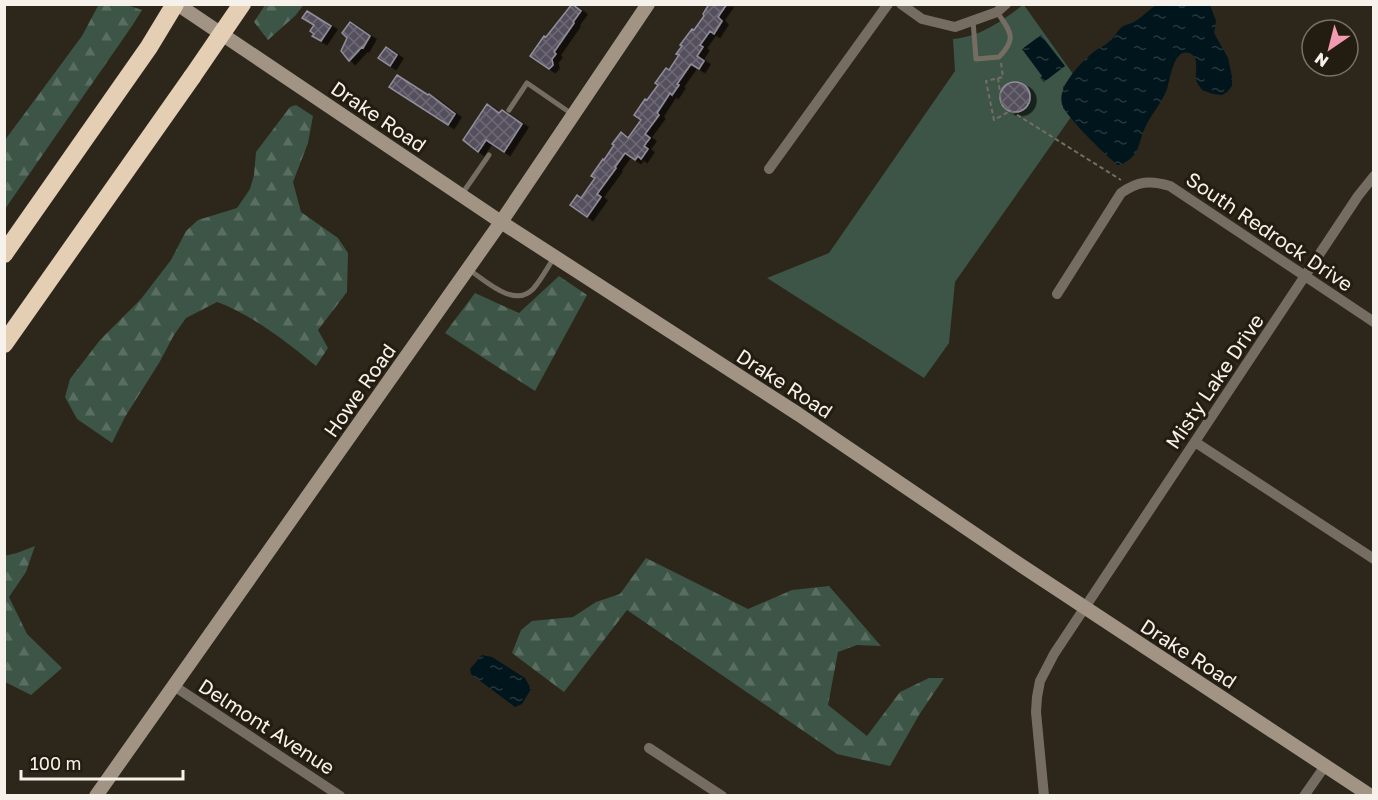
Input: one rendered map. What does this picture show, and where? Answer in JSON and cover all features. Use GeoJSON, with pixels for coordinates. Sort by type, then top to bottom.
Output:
{"type":"FeatureCollection","features":[{"type":"Feature","properties":{"kind":"highway"},"geometry":{"type":"LineString","coordinates":[[4,254],[176,4]]}},
{"type":"Feature","properties":{"kind":"highway"},"geometry":{"type":"LineString","coordinates":[[4,344],[242,4]]}},
{"type":"Feature","properties":{"kind":"street","name":"Drake Road"},"geometry":{"type":"LineString","coordinates":[[176,4],[501,222],[798,414],[1086,608],[1371,795]]}},
{"type":"Feature","properties":{"kind":"street","name":"Howe Road"},"geometry":{"type":"LineString","coordinates":[[96,795],[501,222],[648,4]]}},
{"type":"Feature","properties":{"kind":"street"},"geometry":{"type":"LineString","coordinates":[[769,169],[888,4]]}},
{"type":"Feature","properties":{"kind":"street"},"geometry":{"type":"LineString","coordinates":[[901,4],[922,19],[955,27],[996,12],[1006,4]]}},
{"type":"Feature","properties":{"kind":"street","name":"Misty Lake Drive"},"geometry":{"type":"LineString","coordinates":[[1044,795],[1036,712],[1040,681],[1054,654],[1358,196],[1374,176]]}},
{"type":"Feature","properties":{"kind":"street","name":"South Redrock Drive"},"geometry":{"type":"LineString","coordinates":[[1131,186],[1145,182],[1157,182],[1170,186],[1374,322]]}},
{"type":"Feature","properties":{"kind":"street"},"geometry":{"type":"LineString","coordinates":[[1057,294],[1121,193],[1131,186]]}},
{"type":"Feature","properties":{"kind":"street"},"geometry":{"type":"LineString","coordinates":[[1195,442],[1374,560]]}},
{"type":"Feature","properties":{"kind":"street","name":"Delmont Avenue"},"geometry":{"type":"LineString","coordinates":[[174,686],[340,795]]}},
{"type":"Feature","properties":{"kind":"street"},"geometry":{"type":"LineString","coordinates":[[649,748],[722,795]]}},
{"type":"Feature","properties":{"kind":"street"},"geometry":{"type":"LineString","coordinates":[[1304,795],[1325,766]]}},
{"type":"Feature","properties":{"kind":"lane"},"geometry":{"type":"LineString","coordinates":[[973,21],[976,59],[999,57],[1011,40],[1008,28],[996,12]]}},
{"type":"Feature","properties":{"kind":"lane"},"geometry":{"type":"LineString","coordinates":[[509,110],[528,83],[573,115]]}},
{"type":"Feature","properties":{"kind":"lane"},"geometry":{"type":"LineString","coordinates":[[461,195],[489,155]]}},
{"type":"Feature","properties":{"kind":"lane"},"geometry":{"type":"LineString","coordinates":[[468,269],[503,292],[520,297],[528,294],[534,288],[555,256]]}},
{"type":"Feature","properties":{"kind":"path"},"geometry":{"type":"LineString","coordinates":[[999,57],[1003,77],[986,81],[994,120],[1010,111]]}},
{"type":"Feature","properties":{"kind":"path"},"geometry":{"type":"LineString","coordinates":[[998,78],[1000,100],[1003,106],[1131,186]]}},
{"type":"Feature","properties":{"kind":"green space"},"geometry":{"type":"Polygon","coordinates":[[[99,4],[127,5],[142,10],[5,209],[5,140],[82,36],[99,4]]]}},
{"type":"Feature","properties":{"kind":"green space"},"geometry":{"type":"Polygon","coordinates":[[[265,5],[303,5],[296,15],[268,40],[254,22],[265,5]]]}},
{"type":"Feature","properties":{"kind":"green space"},"geometry":{"type":"Polygon","coordinates":[[[1023,5],[1073,74],[1063,87],[1063,108],[1071,117],[955,282],[949,343],[924,378],[767,278],[829,253],[955,71],[953,39],[982,31],[1023,5]]]}},
{"type":"Feature","properties":{"kind":"green space"},"geometry":{"type":"Polygon","coordinates":[[[296,105],[313,116],[308,143],[293,182],[301,212],[338,238],[348,253],[347,292],[318,330],[328,348],[316,366],[256,321],[217,302],[186,318],[125,417],[112,443],[77,419],[65,397],[70,379],[100,340],[141,299],[171,260],[186,231],[198,220],[237,208],[250,189],[256,152],[290,107],[296,105]]]}},
{"type":"Feature","properties":{"kind":"green space"},"geometry":{"type":"Polygon","coordinates":[[[559,276],[587,295],[535,391],[445,333],[475,293],[519,313],[559,276]]]}},
{"type":"Feature","properties":{"kind":"green space"},"geometry":{"type":"Polygon","coordinates":[[[35,546],[26,572],[9,597],[27,634],[62,668],[31,695],[5,682],[4,556],[35,546]]]}},
{"type":"Feature","properties":{"kind":"green space"},"geometry":{"type":"Polygon","coordinates":[[[646,558],[748,609],[792,590],[829,586],[881,646],[857,645],[838,652],[828,705],[867,736],[900,692],[929,678],[944,678],[919,715],[890,766],[837,754],[627,610],[564,692],[512,653],[521,630],[532,621],[573,617],[596,602],[620,594],[646,558]]]}},
{"type":"Feature","properties":{"kind":"water"},"geometry":{"type":"Polygon","coordinates":[[[1156,5],[1210,5],[1216,21],[1214,33],[1228,58],[1232,86],[1222,95],[1202,90],[1196,80],[1195,57],[1189,53],[1179,55],[1173,66],[1165,94],[1143,132],[1136,152],[1128,160],[1118,165],[1070,117],[1062,104],[1061,97],[1067,82],[1084,61],[1113,38],[1122,27],[1134,22],[1156,5]]]}},
{"type":"Feature","properties":{"kind":"water"},"geometry":{"type":"Polygon","coordinates":[[[1041,35],[1065,66],[1044,82],[1022,49],[1041,35]]]}},
{"type":"Feature","properties":{"kind":"water"},"geometry":{"type":"Polygon","coordinates":[[[482,655],[492,657],[525,678],[531,689],[522,704],[515,707],[471,674],[470,669],[482,655]]]}},
{"type":"Feature","properties":{"kind":"building"},"geometry":{"type":"Polygon","coordinates":[[[572,4],[581,11],[554,52],[556,54],[552,59],[553,65],[549,69],[530,56],[572,4]]]}},
{"type":"Feature","properties":{"kind":"building"},"geometry":{"type":"Polygon","coordinates":[[[709,4],[727,4],[718,17],[722,21],[714,34],[710,31],[700,45],[703,47],[697,56],[704,61],[699,69],[691,64],[645,134],[650,138],[644,146],[648,149],[641,159],[638,156],[635,160],[625,153],[597,194],[601,197],[587,217],[570,205],[577,195],[581,198],[595,178],[591,176],[621,132],[628,138],[641,120],[634,115],[658,85],[655,83],[666,68],[669,70],[679,55],[676,54],[682,46],[680,45],[704,16],[709,4]]]}},
{"type":"Feature","properties":{"kind":"building"},"geometry":{"type":"Polygon","coordinates":[[[307,11],[331,26],[321,41],[312,36],[314,34],[310,31],[314,25],[302,18],[307,11]]]}},
{"type":"Feature","properties":{"kind":"building"},"geometry":{"type":"Polygon","coordinates":[[[350,22],[370,36],[363,48],[349,61],[341,51],[347,38],[342,33],[350,22]]]}},
{"type":"Feature","properties":{"kind":"building"},"geometry":{"type":"Polygon","coordinates":[[[386,47],[397,55],[390,66],[378,58],[386,47]]]}},
{"type":"Feature","properties":{"kind":"building"},"geometry":{"type":"Polygon","coordinates":[[[397,75],[429,94],[455,114],[448,125],[389,87],[397,75]]]}},
{"type":"Feature","properties":{"kind":"building"},"geometry":{"type":"Polygon","coordinates":[[[1015,82],[1026,86],[1030,97],[1026,108],[1015,112],[1004,108],[1000,97],[1004,86],[1015,82]]]}},
{"type":"Feature","properties":{"kind":"building"},"geometry":{"type":"Polygon","coordinates":[[[487,104],[499,113],[502,110],[522,124],[504,152],[486,140],[478,152],[463,140],[487,104]]]}}]}
